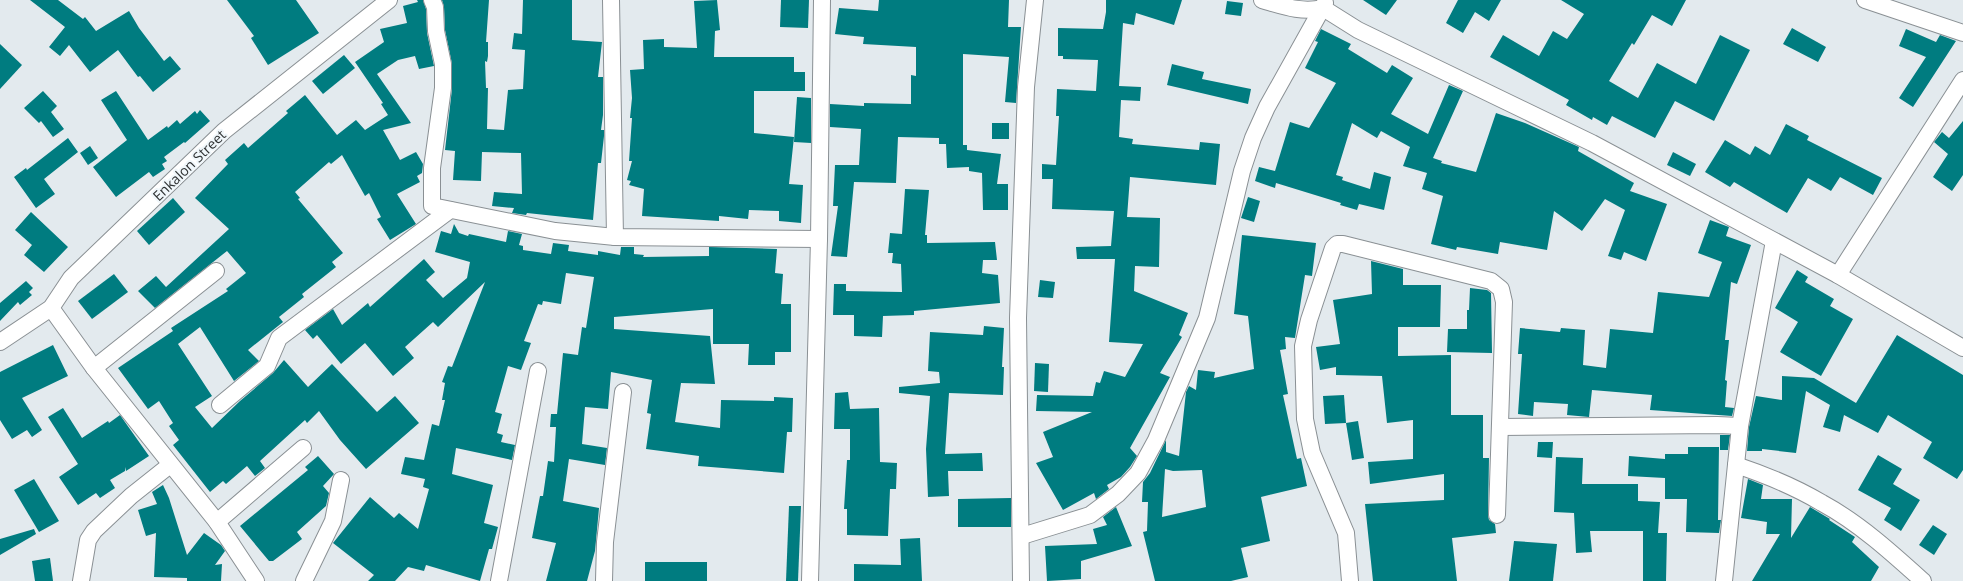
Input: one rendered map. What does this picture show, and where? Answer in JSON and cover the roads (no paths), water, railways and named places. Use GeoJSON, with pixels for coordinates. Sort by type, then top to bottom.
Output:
{"type":"FeatureCollection","features":[{"type":"Feature","properties":{"kind":"street","name":"Enkalon Street"},"geometry":{"type":"LineString","coordinates":[[0,342],[50,308],[72,278],[224,131],[389,0]]}},
{"type":"Feature","properties":{"kind":"street"},"geometry":{"type":"LineString","coordinates":[[432,0],[435,7],[436,31],[443,64],[444,88],[432,168],[432,206],[555,231],[615,237],[819,239]]}},
{"type":"Feature","properties":{"kind":"street"},"geometry":{"type":"LineString","coordinates":[[611,0],[615,237]]}},
{"type":"Feature","properties":{"kind":"street"},"geometry":{"type":"LineString","coordinates":[[810,581],[819,239],[822,0]]}},
{"type":"Feature","properties":{"kind":"street"},"geometry":{"type":"LineString","coordinates":[[1021,581],[1022,536],[1018,318],[1026,87],[1035,0]]}},
{"type":"Feature","properties":{"kind":"street"},"geometry":{"type":"LineString","coordinates":[[1262,0],[1291,9],[1310,11],[1325,4]]}},
{"type":"Feature","properties":{"kind":"street"},"geometry":{"type":"LineString","coordinates":[[1865,0],[1963,33]]}},
{"type":"Feature","properties":{"kind":"street"},"geometry":{"type":"LineString","coordinates":[[1022,536],[1090,515],[1118,494],[1138,473],[1156,440],[1207,318],[1242,171],[1253,138],[1267,107],[1325,4]]}},
{"type":"Feature","properties":{"kind":"street"},"geometry":{"type":"LineString","coordinates":[[1325,4],[1358,30],[1592,143],[1838,275],[1963,348]]}},
{"type":"Feature","properties":{"kind":"street"},"geometry":{"type":"LineString","coordinates":[[1838,275],[1963,80]]}},
{"type":"Feature","properties":{"kind":"street"},"geometry":{"type":"LineString","coordinates":[[220,405],[268,366],[279,338],[450,210]]}},
{"type":"Feature","properties":{"kind":"street"},"geometry":{"type":"LineString","coordinates":[[1724,581],[1740,426],[1774,241]]}},
{"type":"Feature","properties":{"kind":"street"},"geometry":{"type":"LineString","coordinates":[[1350,581],[1346,533],[1312,453],[1305,419],[1303,346],[1309,320],[1332,248],[1337,244],[1343,244],[1491,281],[1501,289],[1504,302],[1497,515]]}},
{"type":"Feature","properties":{"kind":"street"},"geometry":{"type":"LineString","coordinates":[[94,368],[216,271]]}},
{"type":"Feature","properties":{"kind":"street"},"geometry":{"type":"LineString","coordinates":[[50,308],[94,368],[170,466],[217,522],[256,581]]}},
{"type":"Feature","properties":{"kind":"street"},"geometry":{"type":"LineString","coordinates":[[499,581],[538,371]]}},
{"type":"Feature","properties":{"kind":"street"},"geometry":{"type":"LineString","coordinates":[[604,581],[605,542],[623,392]]}},
{"type":"Feature","properties":{"kind":"street"},"geometry":{"type":"LineString","coordinates":[[1500,427],[1740,426]]}},
{"type":"Feature","properties":{"kind":"street"},"geometry":{"type":"LineString","coordinates":[[217,522],[303,448]]}},
{"type":"Feature","properties":{"kind":"street"},"geometry":{"type":"LineString","coordinates":[[81,581],[88,540],[94,531],[131,496],[170,466]]}},
{"type":"Feature","properties":{"kind":"street"},"geometry":{"type":"LineString","coordinates":[[1736,466],[1769,476],[1823,503],[1859,527],[1923,581]]}},
{"type":"Feature","properties":{"kind":"street"},"geometry":{"type":"LineString","coordinates":[[304,581],[332,521],[341,480]]}}]}
